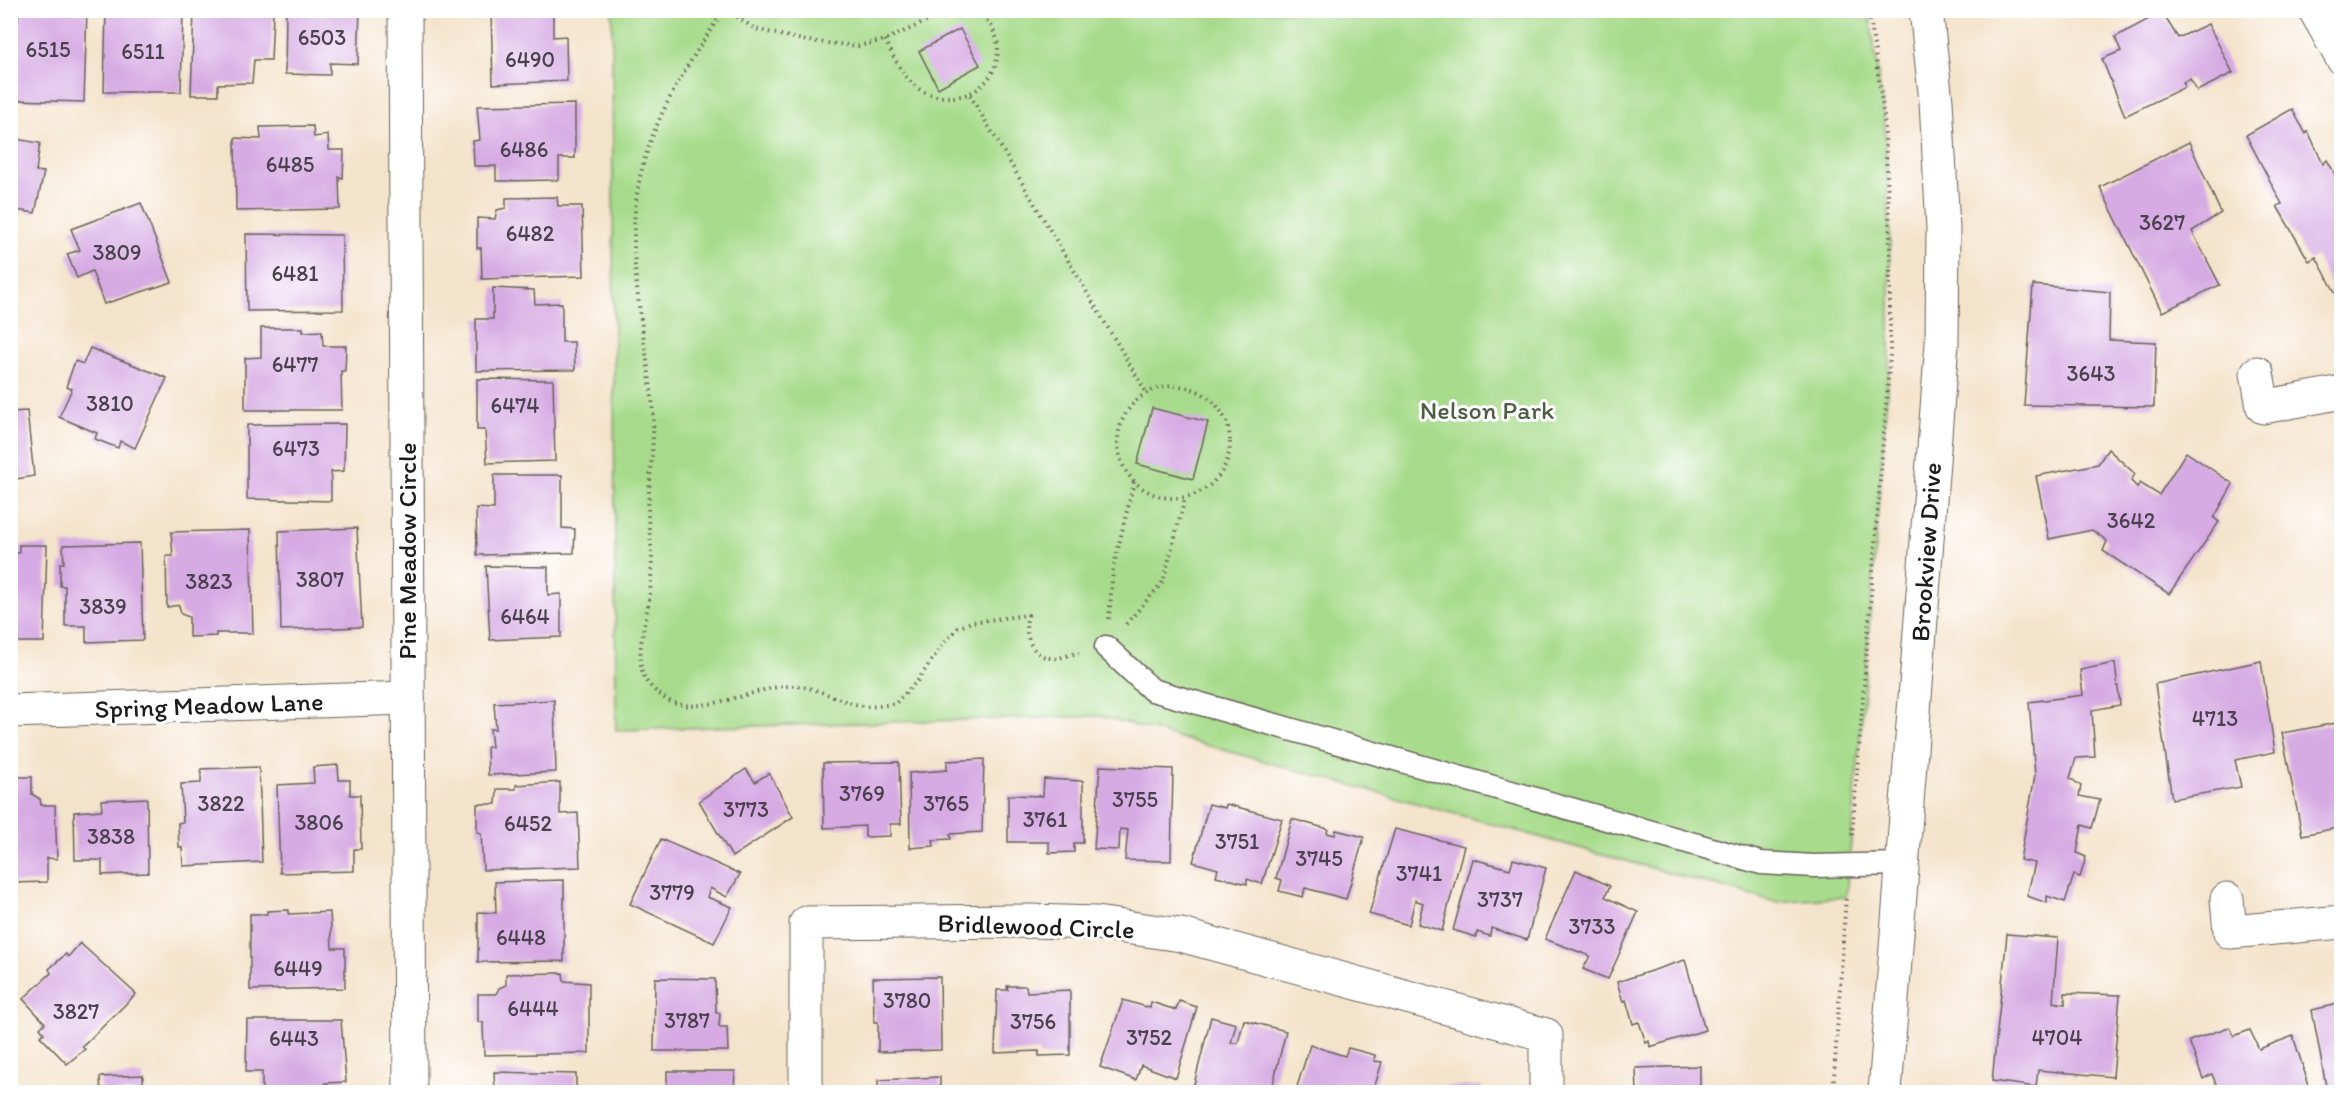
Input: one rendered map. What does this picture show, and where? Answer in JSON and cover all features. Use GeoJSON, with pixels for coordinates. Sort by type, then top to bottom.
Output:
{"type":"FeatureCollection","features":[{"type":"Feature","properties":{"kind":"street","name":"Pine Meadow Circle"},"geometry":{"type":"LineString","coordinates":[[405,10],[410,1092]]}},
{"type":"Feature","properties":{"kind":"street","name":"Brookview Drive"},"geometry":{"type":"LineString","coordinates":[[1885,1092],[1942,343],[1943,228],[1936,101],[1926,10]]}},
{"type":"Feature","properties":{"kind":"street"},"geometry":{"type":"LineString","coordinates":[[2315,10],[2342,58]]}},
{"type":"Feature","properties":{"kind":"street"},"geometry":{"type":"LineString","coordinates":[[2257,373],[2263,407],[2342,392]]}},
{"type":"Feature","properties":{"kind":"street","name":"Spring Meadow Lane"},"geometry":{"type":"LineString","coordinates":[[10,711],[408,698]]}},
{"type":"Feature","properties":{"kind":"street"},"geometry":{"type":"LineString","coordinates":[[2227,899],[2229,932],[2342,922]]}},
{"type":"Feature","properties":{"kind":"street","name":"Bridlewood Circle"},"geometry":{"type":"LineString","coordinates":[[806,1092],[806,922],[1020,921],[1096,923],[1181,935],[1546,1035],[1546,1092]]}},
{"type":"Feature","properties":{"kind":"lane"},"geometry":{"type":"LineString","coordinates":[[1106,647],[1152,690],[1761,863],[1902,864]]}},
{"type":"Feature","properties":{"kind":"path"},"geometry":{"type":"LineString","coordinates":[[944,10],[932,19],[885,40],[858,46],[807,41],[755,29],[725,10],[694,54],[664,106],[646,151],[638,186],[633,225],[636,280],[652,399],[654,436],[648,514],[652,560],[649,603],[640,657],[644,678],[663,698],[678,705],[696,707],[760,689],[789,686],[808,687],[865,707],[896,703],[918,680],[943,644],[958,628],[970,622],[1028,615],[1024,626],[1030,644],[1042,656],[1054,658],[1106,647],[1163,582],[1185,497]]}},
{"type":"Feature","properties":{"kind":"path"},"geometry":{"type":"LineString","coordinates":[[885,40],[904,74],[920,90],[937,97],[956,98],[970,95],[982,86],[995,66],[998,44],[988,21],[976,10]]}},
{"type":"Feature","properties":{"kind":"path"},"geometry":{"type":"LineString","coordinates":[[1833,1092],[1843,930],[1865,683],[1890,355],[1890,233],[1884,116],[1869,10]]}},
{"type":"Feature","properties":{"kind":"path"},"geometry":{"type":"LineString","coordinates":[[970,95],[1146,392]]}},
{"type":"Feature","properties":{"kind":"path"},"geometry":{"type":"LineString","coordinates":[[1180,385],[1197,390],[1212,399],[1223,413],[1229,430],[1230,448],[1226,465],[1215,480],[1202,491],[1185,497],[1167,498],[1149,493],[1134,482],[1124,468],[1119,452],[1118,435],[1123,418],[1132,403],[1146,392],[1162,386],[1180,385]]}},
{"type":"Feature","properties":{"kind":"path"},"geometry":{"type":"LineString","coordinates":[[1106,647],[1113,569],[1134,482]]}},
{"type":"Feature","properties":{"kind":"green space","name":"Nelson Park"},"geometry":{"type":"Polygon","coordinates":[[[612,11],[1869,11],[1884,116],[1890,233],[1890,355],[1846,897],[1775,902],[1100,716],[616,730],[612,11]]]}},
{"type":"Feature","properties":{"kind":"building"},"geometry":{"type":"Polygon","coordinates":[[[18,10],[87,10],[84,102],[13,100],[15,76],[10,76],[10,23],[18,23],[18,10]]]}},
{"type":"Feature","properties":{"kind":"building"},"geometry":{"type":"Polygon","coordinates":[[[106,10],[183,10],[181,92],[104,92],[106,10]]]}},
{"type":"Feature","properties":{"kind":"building"},"geometry":{"type":"Polygon","coordinates":[[[194,10],[273,13],[271,60],[254,60],[252,83],[218,84],[218,95],[191,95],[194,10]]]}},
{"type":"Feature","properties":{"kind":"building"},"geometry":{"type":"Polygon","coordinates":[[[286,10],[360,10],[358,64],[330,63],[330,75],[285,74],[286,10]]]}},
{"type":"Feature","properties":{"kind":"building"},"geometry":{"type":"Polygon","coordinates":[[[553,10],[553,37],[566,36],[567,81],[493,84],[491,11],[553,10]]]}},
{"type":"Feature","properties":{"kind":"building"},"geometry":{"type":"Polygon","coordinates":[[[2162,12],[2178,38],[2208,24],[2233,73],[2197,91],[2190,79],[2183,82],[2185,87],[2125,116],[2102,59],[2121,51],[2115,37],[2162,12]]]}},
{"type":"Feature","properties":{"kind":"building"},"geometry":{"type":"Polygon","coordinates":[[[960,29],[980,65],[938,88],[919,51],[960,29]]]}},
{"type":"Feature","properties":{"kind":"building"},"geometry":{"type":"Polygon","coordinates":[[[575,104],[575,158],[559,158],[559,180],[496,181],[496,166],[474,166],[473,141],[480,140],[477,106],[575,104]]]}},
{"type":"Feature","properties":{"kind":"building"},"geometry":{"type":"Polygon","coordinates":[[[2292,109],[2306,134],[2308,131],[2323,164],[2327,160],[2342,187],[2342,305],[2316,257],[2309,261],[2277,206],[2282,204],[2246,135],[2292,109]]]}},
{"type":"Feature","properties":{"kind":"building"},"geometry":{"type":"Polygon","coordinates":[[[313,126],[314,137],[328,135],[329,150],[344,150],[343,178],[339,177],[340,209],[236,211],[235,138],[261,139],[260,127],[313,126]]]}},
{"type":"Feature","properties":{"kind":"building"},"geometry":{"type":"Polygon","coordinates":[[[10,138],[40,143],[36,171],[44,172],[35,213],[10,209],[10,138]]]}},
{"type":"Feature","properties":{"kind":"building"},"geometry":{"type":"Polygon","coordinates":[[[2189,142],[2221,213],[2192,231],[2220,285],[2162,312],[2100,187],[2189,142]]]}},
{"type":"Feature","properties":{"kind":"building"},"geometry":{"type":"Polygon","coordinates":[[[557,197],[558,206],[582,206],[584,276],[482,279],[481,248],[477,248],[477,218],[495,219],[497,210],[506,208],[506,198],[557,197]]]}},
{"type":"Feature","properties":{"kind":"building"},"geometry":{"type":"Polygon","coordinates":[[[141,203],[172,282],[104,304],[92,271],[77,278],[67,254],[80,250],[71,229],[141,203]]]}},
{"type":"Feature","properties":{"kind":"building"},"geometry":{"type":"Polygon","coordinates":[[[246,234],[342,235],[343,310],[247,311],[246,234]]]}},
{"type":"Feature","properties":{"kind":"building"},"geometry":{"type":"Polygon","coordinates":[[[2033,285],[2110,292],[2109,340],[2156,342],[2154,407],[2024,405],[2033,285]]]}},
{"type":"Feature","properties":{"kind":"building"},"geometry":{"type":"Polygon","coordinates":[[[493,288],[534,290],[535,304],[562,303],[562,342],[574,342],[575,370],[476,371],[476,319],[493,319],[493,288]]]}},
{"type":"Feature","properties":{"kind":"building"},"geometry":{"type":"Polygon","coordinates":[[[261,328],[303,328],[303,332],[322,331],[323,346],[346,346],[345,371],[341,371],[342,410],[245,410],[245,358],[261,357],[261,328]]]}},
{"type":"Feature","properties":{"kind":"building"},"geometry":{"type":"Polygon","coordinates":[[[90,348],[167,378],[135,448],[120,441],[118,448],[95,439],[97,433],[59,417],[72,389],[66,387],[75,361],[83,364],[90,348]]]}},
{"type":"Feature","properties":{"kind":"building"},"geometry":{"type":"Polygon","coordinates":[[[477,379],[553,380],[555,461],[487,463],[485,430],[477,430],[477,379]]]}},
{"type":"Feature","properties":{"kind":"building"},"geometry":{"type":"Polygon","coordinates":[[[1152,408],[1208,422],[1193,479],[1137,464],[1152,408]]]}},
{"type":"Feature","properties":{"kind":"building"},"geometry":{"type":"Polygon","coordinates":[[[27,411],[34,476],[10,480],[10,412],[27,411]]]}},
{"type":"Feature","properties":{"kind":"building"},"geometry":{"type":"Polygon","coordinates":[[[345,424],[344,471],[331,472],[331,501],[247,499],[247,425],[345,424]]]}},
{"type":"Feature","properties":{"kind":"building"},"geometry":{"type":"Polygon","coordinates":[[[2108,449],[2135,474],[2131,481],[2137,487],[2140,483],[2159,495],[2186,452],[2233,484],[2214,518],[2219,522],[2169,594],[2103,551],[2107,541],[2092,530],[2049,539],[2036,476],[2098,464],[2108,449]]]}},
{"type":"Feature","properties":{"kind":"building"},"geometry":{"type":"Polygon","coordinates":[[[494,475],[562,475],[562,528],[575,529],[574,553],[477,555],[476,508],[494,509],[494,475]]]}},
{"type":"Feature","properties":{"kind":"building"},"geometry":{"type":"Polygon","coordinates":[[[357,528],[362,627],[281,630],[279,531],[357,528]]]}},
{"type":"Feature","properties":{"kind":"building"},"geometry":{"type":"Polygon","coordinates":[[[250,530],[253,633],[216,633],[216,636],[189,637],[189,617],[181,614],[179,605],[167,607],[166,556],[173,556],[171,532],[250,530]]]}},
{"type":"Feature","properties":{"kind":"building"},"geometry":{"type":"Polygon","coordinates":[[[140,543],[143,640],[86,642],[86,626],[65,626],[65,586],[60,586],[60,563],[64,563],[63,545],[140,543]]]}},
{"type":"Feature","properties":{"kind":"building"},"geometry":{"type":"Polygon","coordinates":[[[19,545],[47,545],[44,642],[10,642],[10,553],[19,553],[19,545]]]}},
{"type":"Feature","properties":{"kind":"building"},"geometry":{"type":"Polygon","coordinates":[[[486,566],[548,567],[548,595],[561,594],[561,637],[490,640],[486,566]]]}},
{"type":"Feature","properties":{"kind":"building"},"geometry":{"type":"Polygon","coordinates":[[[2261,661],[2275,752],[2235,760],[2241,787],[2172,799],[2155,684],[2261,661]]]}},
{"type":"Feature","properties":{"kind":"building"},"geometry":{"type":"Polygon","coordinates":[[[2115,663],[2120,705],[2092,710],[2095,757],[2076,758],[2070,778],[2081,786],[2079,796],[2100,800],[2092,828],[2082,825],[2077,853],[2086,857],[2080,877],[2074,875],[2065,902],[2047,896],[2047,903],[2027,896],[2035,863],[2020,860],[2035,775],[2029,702],[2083,695],[2080,670],[2115,663]]]}},
{"type":"Feature","properties":{"kind":"building"},"geometry":{"type":"Polygon","coordinates":[[[554,700],[556,772],[488,775],[487,747],[492,747],[490,729],[496,729],[494,703],[554,700]]]}},
{"type":"Feature","properties":{"kind":"building"},"geometry":{"type":"Polygon","coordinates":[[[2342,722],[2342,827],[2302,835],[2282,733],[2342,722]]]}},
{"type":"Feature","properties":{"kind":"building"},"geometry":{"type":"Polygon","coordinates":[[[984,759],[982,832],[950,834],[951,839],[933,840],[934,846],[910,848],[909,773],[947,770],[947,761],[984,759]]]}},
{"type":"Feature","properties":{"kind":"building"},"geometry":{"type":"Polygon","coordinates":[[[899,762],[901,824],[890,824],[890,836],[865,837],[865,826],[824,828],[823,763],[899,762]]]}},
{"type":"Feature","properties":{"kind":"building"},"geometry":{"type":"Polygon","coordinates":[[[338,765],[339,780],[350,780],[350,795],[360,795],[361,849],[354,849],[354,871],[280,873],[277,785],[314,783],[313,767],[338,765]]]}},
{"type":"Feature","properties":{"kind":"building"},"geometry":{"type":"Polygon","coordinates":[[[1100,766],[1173,769],[1171,861],[1125,860],[1128,830],[1120,829],[1119,850],[1094,849],[1100,766]]]}},
{"type":"Feature","properties":{"kind":"building"},"geometry":{"type":"Polygon","coordinates":[[[259,767],[262,862],[183,866],[178,823],[183,822],[181,784],[201,783],[201,769],[259,767]]]}},
{"type":"Feature","properties":{"kind":"building"},"geometry":{"type":"Polygon","coordinates":[[[746,769],[755,782],[769,773],[793,817],[732,857],[699,801],[746,769]]]}},
{"type":"Feature","properties":{"kind":"building"},"geometry":{"type":"Polygon","coordinates":[[[10,777],[32,777],[32,794],[40,799],[41,805],[55,805],[57,859],[47,858],[47,882],[10,883],[10,777]]]}},
{"type":"Feature","properties":{"kind":"building"},"geometry":{"type":"Polygon","coordinates":[[[1044,779],[1083,781],[1083,843],[1074,843],[1074,852],[1049,853],[1049,842],[1008,842],[1008,795],[1043,796],[1044,779]]]}},
{"type":"Feature","properties":{"kind":"building"},"geometry":{"type":"Polygon","coordinates":[[[560,782],[560,814],[578,813],[580,867],[483,870],[481,833],[477,832],[477,804],[496,804],[497,789],[516,789],[516,785],[560,782]]]}},
{"type":"Feature","properties":{"kind":"building"},"geometry":{"type":"Polygon","coordinates":[[[147,798],[148,873],[102,875],[102,860],[75,860],[74,812],[102,810],[101,800],[147,798]]]}},
{"type":"Feature","properties":{"kind":"building"},"geometry":{"type":"Polygon","coordinates":[[[1209,804],[1225,808],[1226,804],[1282,819],[1262,884],[1247,879],[1247,884],[1216,876],[1218,869],[1193,862],[1209,804]]]}},
{"type":"Feature","properties":{"kind":"building"},"geometry":{"type":"Polygon","coordinates":[[[1292,819],[1328,829],[1327,833],[1335,835],[1336,830],[1364,837],[1346,899],[1305,888],[1303,897],[1279,891],[1282,880],[1276,878],[1292,819]]]}},
{"type":"Feature","properties":{"kind":"building"},"geometry":{"type":"Polygon","coordinates":[[[1395,829],[1464,846],[1442,931],[1418,924],[1423,903],[1415,900],[1409,925],[1369,914],[1395,829]]]}},
{"type":"Feature","properties":{"kind":"building"},"geometry":{"type":"Polygon","coordinates":[[[661,839],[740,874],[727,897],[710,888],[707,897],[732,907],[714,943],[630,904],[661,839]]]}},
{"type":"Feature","properties":{"kind":"building"},"geometry":{"type":"Polygon","coordinates":[[[1473,859],[1510,869],[1513,859],[1546,868],[1527,940],[1491,928],[1490,936],[1477,932],[1476,937],[1453,930],[1473,859]]]}},
{"type":"Feature","properties":{"kind":"building"},"geometry":{"type":"Polygon","coordinates":[[[1576,870],[1610,886],[1605,897],[1638,912],[1608,979],[1583,969],[1590,956],[1545,939],[1576,870]]]}},
{"type":"Feature","properties":{"kind":"building"},"geometry":{"type":"Polygon","coordinates":[[[564,880],[564,961],[478,962],[478,912],[496,913],[495,882],[564,880]]]}},
{"type":"Feature","properties":{"kind":"building"},"geometry":{"type":"Polygon","coordinates":[[[289,910],[289,914],[330,912],[332,948],[345,948],[345,988],[250,990],[250,914],[289,910]]]}},
{"type":"Feature","properties":{"kind":"building"},"geometry":{"type":"Polygon","coordinates":[[[2007,934],[2058,938],[2053,1002],[2065,1004],[2065,993],[2120,995],[2113,1077],[2038,1070],[2036,1087],[1992,1081],[2007,934]]]}},
{"type":"Feature","properties":{"kind":"building"},"geometry":{"type":"Polygon","coordinates":[[[80,943],[136,994],[82,1047],[85,1049],[67,1064],[40,1036],[44,1033],[40,1028],[45,1023],[23,999],[51,973],[49,969],[66,954],[68,957],[80,943]]]}},
{"type":"Feature","properties":{"kind":"building"},"geometry":{"type":"Polygon","coordinates":[[[10,949],[18,951],[12,980],[10,980],[10,949]]]}},
{"type":"Feature","properties":{"kind":"building"},"geometry":{"type":"Polygon","coordinates":[[[1685,960],[1705,1030],[1650,1047],[1649,1041],[1646,1043],[1639,1022],[1633,1024],[1626,1000],[1623,1002],[1617,982],[1685,960]]]}},
{"type":"Feature","properties":{"kind":"building"},"geometry":{"type":"Polygon","coordinates":[[[563,973],[564,981],[589,983],[589,1053],[484,1055],[483,1022],[478,1022],[478,994],[496,994],[499,988],[506,985],[506,974],[563,973]]]}},
{"type":"Feature","properties":{"kind":"building"},"geometry":{"type":"Polygon","coordinates":[[[940,977],[941,1050],[878,1052],[878,1022],[874,1022],[873,978],[940,977]]]}},
{"type":"Feature","properties":{"kind":"building"},"geometry":{"type":"Polygon","coordinates":[[[655,978],[715,979],[716,1013],[720,1013],[719,1027],[727,1027],[728,1051],[654,1051],[655,978]]]}},
{"type":"Feature","properties":{"kind":"building"},"geometry":{"type":"Polygon","coordinates":[[[1007,986],[1026,986],[1027,992],[1070,990],[1070,1055],[1039,1056],[1039,1051],[995,1053],[997,990],[1008,990],[1007,986]]]}},
{"type":"Feature","properties":{"kind":"building"},"geometry":{"type":"Polygon","coordinates":[[[1123,1000],[1150,1008],[1151,1002],[1176,1010],[1179,1001],[1197,1007],[1176,1078],[1141,1065],[1136,1080],[1100,1067],[1123,1000]]]}},
{"type":"Feature","properties":{"kind":"building"},"geometry":{"type":"Polygon","coordinates":[[[2342,1003],[2342,1092],[2327,1092],[2312,1010],[2342,1003]]]}},
{"type":"Feature","properties":{"kind":"building"},"geometry":{"type":"Polygon","coordinates":[[[1211,1017],[1236,1024],[1231,1043],[1238,1043],[1244,1020],[1286,1031],[1271,1092],[1192,1092],[1211,1017]]]}},
{"type":"Feature","properties":{"kind":"building"},"geometry":{"type":"Polygon","coordinates":[[[247,1020],[341,1020],[346,1082],[325,1083],[325,1092],[262,1092],[262,1072],[246,1072],[247,1020]]]}},
{"type":"Feature","properties":{"kind":"building"},"geometry":{"type":"Polygon","coordinates":[[[2229,1027],[2234,1036],[2250,1030],[2259,1049],[2293,1036],[2311,1092],[2219,1092],[2212,1074],[2203,1079],[2189,1041],[2229,1027]]]}},
{"type":"Feature","properties":{"kind":"building"},"geometry":{"type":"Polygon","coordinates":[[[1310,1045],[1345,1056],[1348,1048],[1375,1055],[1374,1061],[1382,1062],[1373,1092],[1296,1090],[1310,1045]]]}},
{"type":"Feature","properties":{"kind":"building"},"geometry":{"type":"Polygon","coordinates":[[[1700,1066],[1700,1092],[1637,1092],[1636,1068],[1700,1066]]]}},
{"type":"Feature","properties":{"kind":"building"},"geometry":{"type":"Polygon","coordinates":[[[667,1071],[735,1071],[734,1092],[667,1092],[667,1071]]]}},
{"type":"Feature","properties":{"kind":"building"},"geometry":{"type":"Polygon","coordinates":[[[494,1072],[576,1074],[576,1092],[495,1092],[494,1072]]]}},
{"type":"Feature","properties":{"kind":"building"},"geometry":{"type":"Polygon","coordinates":[[[143,1075],[143,1092],[101,1092],[100,1077],[143,1075]]]}},
{"type":"Feature","properties":{"kind":"building"},"geometry":{"type":"Polygon","coordinates":[[[940,1077],[940,1092],[878,1092],[878,1080],[940,1077]]]}},
{"type":"Feature","properties":{"kind":"building"},"geometry":{"type":"Polygon","coordinates":[[[1481,1086],[1481,1092],[1414,1092],[1414,1088],[1481,1086]]]}}]}
